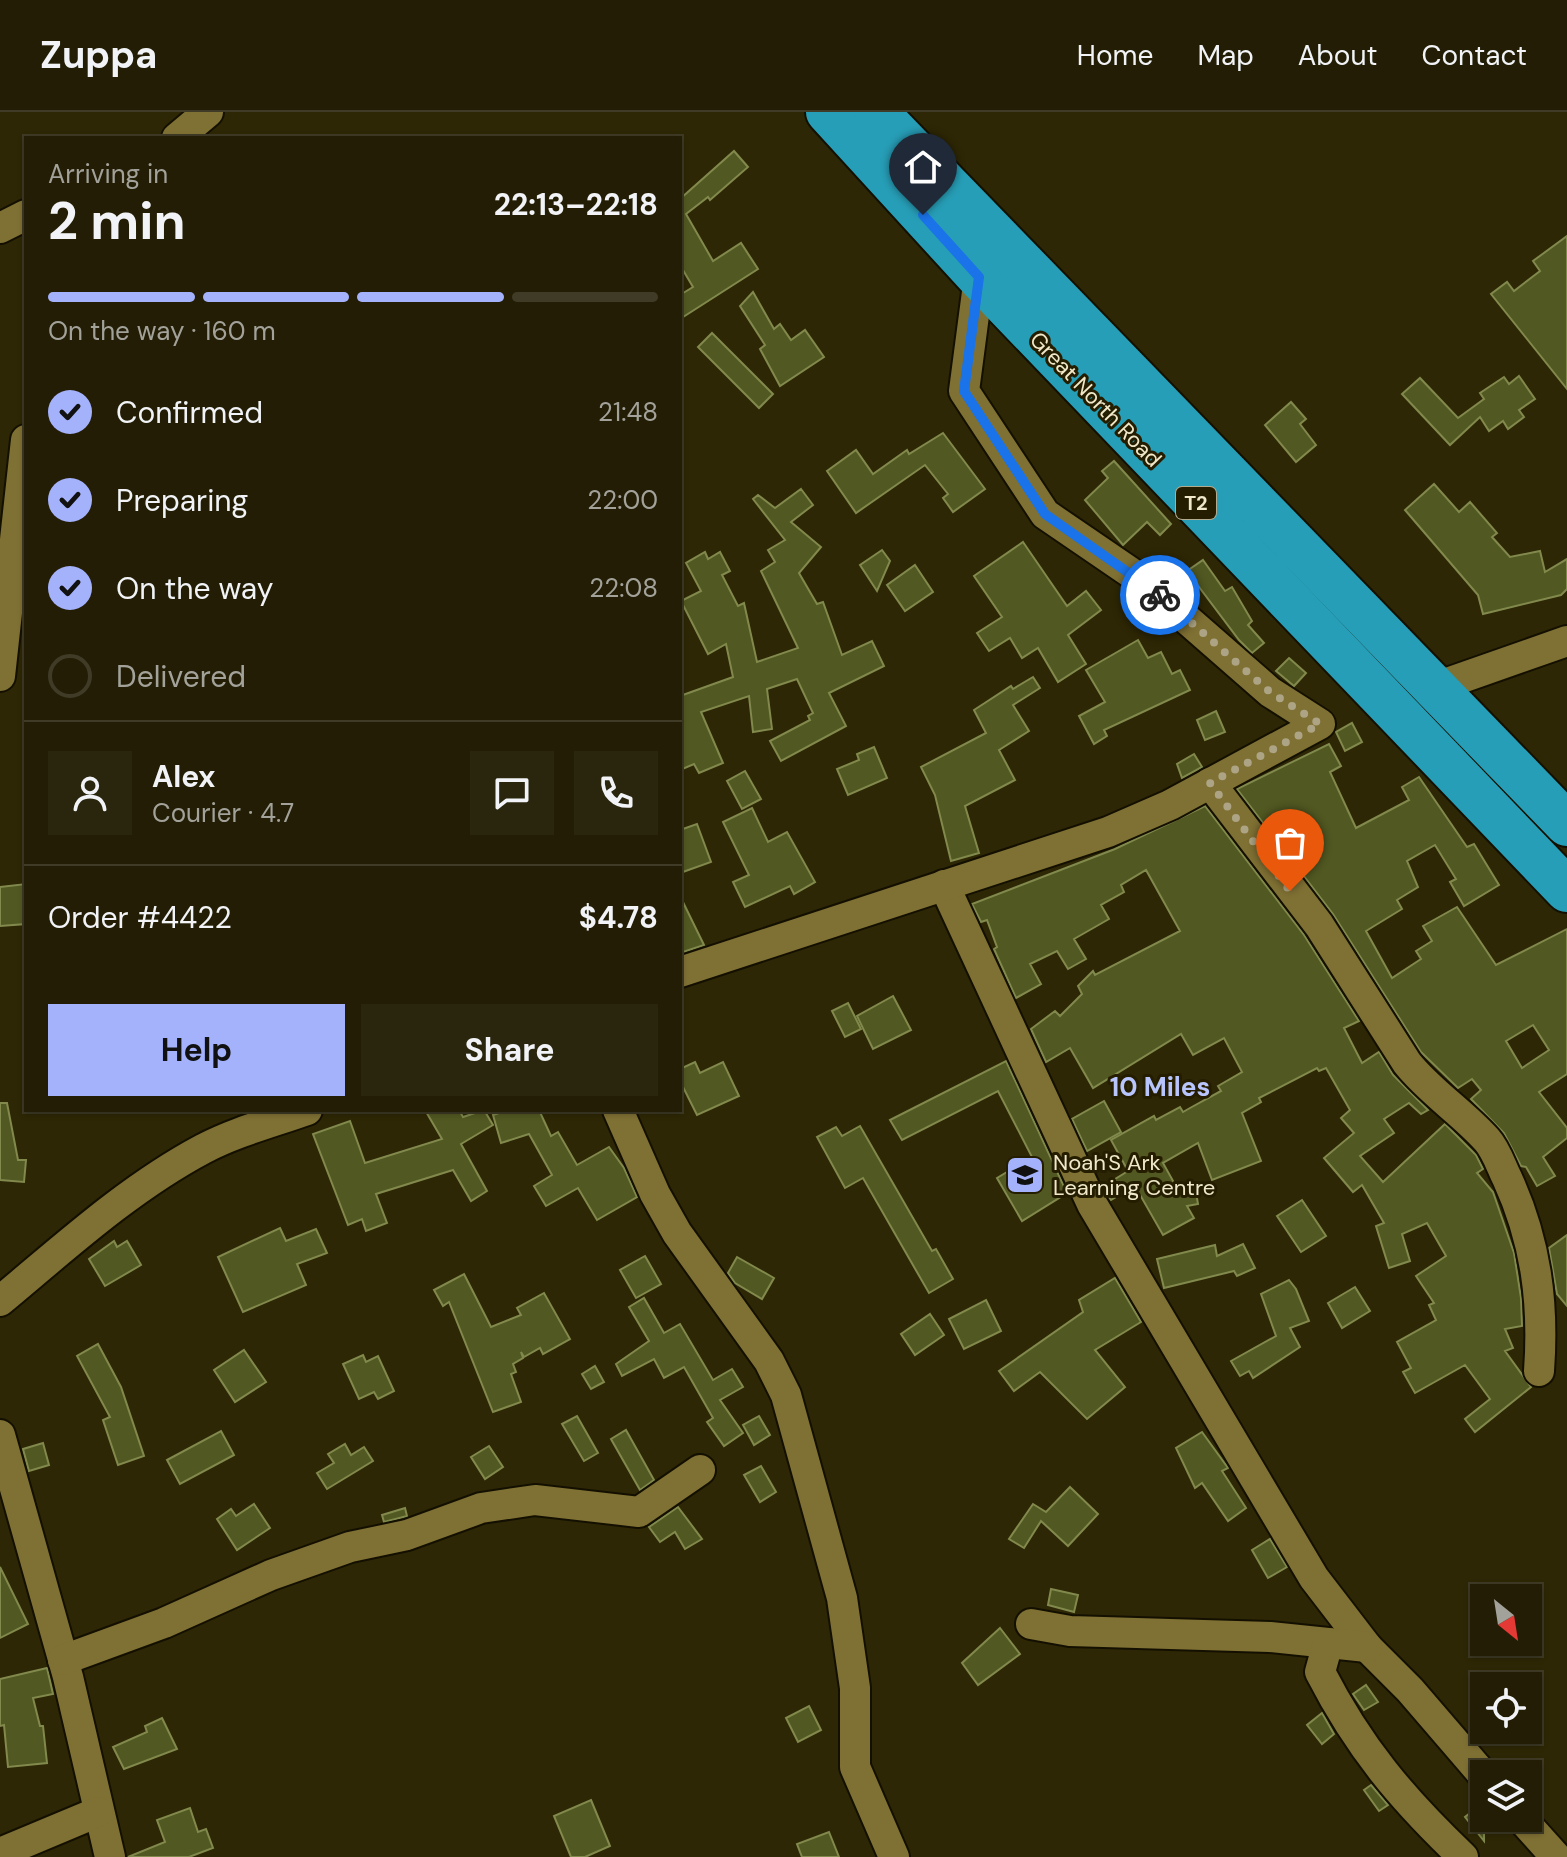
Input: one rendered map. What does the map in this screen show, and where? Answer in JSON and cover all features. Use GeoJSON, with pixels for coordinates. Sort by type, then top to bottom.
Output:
{"type":"FeatureCollection","features":[{"type":"Feature","properties":{"kind":"highway","name":"Great North Road"},"geometry":{"type":"LineString","coordinates":[[828,112],[979,277],[1567,890]]}},
{"type":"Feature","properties":{"kind":"highway","name":"Great North Road"},"geometry":{"type":"LineString","coordinates":[[876,112],[1567,824]]}},
{"type":"Feature","properties":{"kind":"street"},"geometry":{"type":"LineString","coordinates":[[181,136],[209,122]]}},
{"type":"Feature","properties":{"kind":"street"},"geometry":{"type":"LineString","coordinates":[[0,228],[24,216]]}},
{"type":"Feature","properties":{"kind":"street"},"geometry":{"type":"LineString","coordinates":[[682,971],[1108,832],[1210,783],[1320,724],[1270,692],[1143,581],[1045,514],[964,391],[979,277]]}},
{"type":"Feature","properties":{"kind":"street"},"geometry":{"type":"LineString","coordinates":[[0,676],[24,458]]}},
{"type":"Feature","properties":{"kind":"street"},"geometry":{"type":"LineString","coordinates":[[1436,687],[1567,641]]}},
{"type":"Feature","properties":{"kind":"street"},"geometry":{"type":"LineString","coordinates":[[1210,783],[1319,925],[1415,1073],[1490,1142],[1515,1196],[1539,1281],[1543,1324],[1539,1371]]}},
{"type":"Feature","properties":{"kind":"street"},"geometry":{"type":"LineString","coordinates":[[944,885],[1092,1204],[1314,1578],[1367,1647],[1410,1690],[1470,1760]]}},
{"type":"Feature","properties":{"kind":"street"},"geometry":{"type":"LineString","coordinates":[[0,1301],[105,1213],[160,1173],[206,1147],[302,1112]]}},
{"type":"Feature","properties":{"kind":"street"},"geometry":{"type":"LineString","coordinates":[[619,1112],[655,1194],[677,1233],[769,1361],[786,1395],[842,1598],[855,1688],[855,1767],[894,1857]]}},
{"type":"Feature","properties":{"kind":"street"},"geometry":{"type":"LineString","coordinates":[[0,1435],[63,1660],[110,1857]]}},
{"type":"Feature","properties":{"kind":"street"},"geometry":{"type":"LineString","coordinates":[[63,1660],[164,1623],[271,1575],[350,1547],[407,1535],[481,1508],[535,1500],[639,1512],[700,1470]]}},
{"type":"Feature","properties":{"kind":"street"},"geometry":{"type":"LineString","coordinates":[[1031,1624],[1070,1631],[1270,1637],[1367,1647]]}},
{"type":"Feature","properties":{"kind":"street"},"geometry":{"type":"LineString","coordinates":[[1328,1643],[1320,1672],[1337,1706],[1377,1768],[1463,1857]]}},
{"type":"Feature","properties":{"kind":"street"},"geometry":{"type":"LineString","coordinates":[[0,1853],[98,1812]]}},
{"type":"Feature","properties":{"kind":"street"},"geometry":{"type":"LineString","coordinates":[[1534,1832],[1556,1857]]}},
{"type":"Feature","properties":{"kind":"building"},"geometry":{"type":"Polygon","coordinates":[[[734,151],[748,167],[710,200],[708,197],[686,214],[713,261],[741,243],[758,269],[682,318],[682,294],[693,287],[682,268],[682,197],[734,151]]]}},
{"type":"Feature","properties":{"kind":"building"},"geometry":{"type":"Polygon","coordinates":[[[1567,236],[1567,389],[1491,294],[1507,282],[1514,291],[1540,271],[1533,261],[1567,236]]]}},
{"type":"Feature","properties":{"kind":"building"},"geometry":{"type":"Polygon","coordinates":[[[753,292],[774,329],[780,324],[791,340],[805,330],[824,357],[780,386],[760,349],[765,345],[740,306],[753,292]]]}},
{"type":"Feature","properties":{"kind":"building"},"geometry":{"type":"Polygon","coordinates":[[[712,333],[773,394],[759,408],[698,347],[712,333]]]}},
{"type":"Feature","properties":{"kind":"building"},"geometry":{"type":"Polygon","coordinates":[[[1519,376],[1535,399],[1519,410],[1524,417],[1508,429],[1503,421],[1489,431],[1480,417],[1450,445],[1402,394],[1420,378],[1458,418],[1484,399],[1480,393],[1504,377],[1509,384],[1519,376]]]}},
{"type":"Feature","properties":{"kind":"building"},"geometry":{"type":"Polygon","coordinates":[[[1291,402],[1306,419],[1300,424],[1316,445],[1296,462],[1265,425],[1291,402]]]}},
{"type":"Feature","properties":{"kind":"building"},"geometry":{"type":"Polygon","coordinates":[[[943,433],[985,489],[953,512],[943,498],[948,494],[925,465],[856,513],[827,471],[856,450],[873,474],[907,450],[909,454],[943,433]]]}},
{"type":"Feature","properties":{"kind":"building"},"geometry":{"type":"Polygon","coordinates":[[[1114,461],[1171,524],[1160,535],[1147,522],[1123,545],[1085,500],[1108,478],[1102,471],[1114,461]]]}},
{"type":"Feature","properties":{"kind":"building"},"geometry":{"type":"Polygon","coordinates":[[[1434,484],[1459,512],[1470,502],[1497,533],[1492,537],[1510,557],[1540,551],[1545,572],[1567,559],[1567,589],[1561,595],[1483,614],[1478,595],[1405,510],[1434,484]]]}},
{"type":"Feature","properties":{"kind":"building"},"geometry":{"type":"Polygon","coordinates":[[[801,489],[813,505],[791,522],[821,547],[799,573],[817,604],[823,602],[842,655],[872,641],[884,666],[829,693],[846,726],[781,761],[770,741],[810,720],[808,716],[813,713],[797,679],[767,689],[772,729],[753,732],[749,696],[701,712],[723,763],[699,773],[694,764],[682,769],[682,695],[733,677],[726,644],[708,654],[682,603],[701,591],[686,563],[705,552],[708,559],[720,552],[730,571],[722,575],[738,606],[744,603],[757,662],[798,648],[761,571],[775,562],[768,550],[785,540],[753,499],[758,495],[775,508],[801,489]]]}},
{"type":"Feature","properties":{"kind":"building"},"geometry":{"type":"Polygon","coordinates":[[[1023,542],[1067,606],[1086,591],[1101,610],[1068,635],[1086,664],[1058,682],[1038,648],[1022,658],[1010,638],[989,651],[977,633],[1002,617],[974,576],[1023,542]]]}},
{"type":"Feature","properties":{"kind":"building"},"geometry":{"type":"Polygon","coordinates":[[[882,550],[890,561],[877,591],[860,565],[882,550]]]}},
{"type":"Feature","properties":{"kind":"building"},"geometry":{"type":"Polygon","coordinates":[[[1203,560],[1225,591],[1232,587],[1252,621],[1248,625],[1264,643],[1252,653],[1187,571],[1203,560]]]}},
{"type":"Feature","properties":{"kind":"building"},"geometry":{"type":"Polygon","coordinates":[[[915,565],[933,592],[905,611],[887,585],[915,565]]]}},
{"type":"Feature","properties":{"kind":"building"},"geometry":{"type":"Polygon","coordinates":[[[1138,640],[1148,658],[1161,652],[1172,674],[1180,670],[1190,690],[1104,730],[1107,736],[1094,744],[1079,716],[1105,702],[1086,670],[1138,640]]]}},
{"type":"Feature","properties":{"kind":"building"},"geometry":{"type":"Polygon","coordinates":[[[1289,658],[1306,673],[1294,686],[1276,671],[1289,658]]]}},
{"type":"Feature","properties":{"kind":"building"},"geometry":{"type":"Polygon","coordinates":[[[1033,677],[1040,688],[1013,705],[1029,731],[999,750],[1015,780],[965,806],[979,853],[951,861],[935,795],[921,767],[986,733],[974,710],[1011,686],[1013,689],[1033,677]]]}},
{"type":"Feature","properties":{"kind":"building"},"geometry":{"type":"Polygon","coordinates":[[[1216,711],[1225,732],[1205,740],[1197,720],[1216,711]]]}},
{"type":"Feature","properties":{"kind":"building"},"geometry":{"type":"Polygon","coordinates":[[[1352,723],[1362,742],[1345,751],[1336,732],[1352,723]]]}},
{"type":"Feature","properties":{"kind":"building"},"geometry":{"type":"Polygon","coordinates":[[[1329,744],[1341,766],[1330,772],[1356,828],[1409,800],[1402,787],[1419,777],[1467,847],[1474,844],[1499,885],[1464,906],[1450,882],[1456,879],[1435,845],[1407,861],[1418,887],[1397,900],[1402,909],[1366,931],[1392,978],[1421,959],[1416,951],[1432,941],[1423,926],[1457,907],[1496,965],[1567,929],[1567,1074],[1539,1092],[1567,1128],[1567,1138],[1543,1157],[1555,1176],[1537,1186],[1526,1167],[1521,1166],[1504,1133],[1471,1099],[1481,1090],[1472,1079],[1458,1088],[1421,1052],[1333,914],[1237,789],[1329,744]],[[1533,1025],[1506,1041],[1522,1068],[1549,1050],[1533,1025]]]}},
{"type":"Feature","properties":{"kind":"building"},"geometry":{"type":"Polygon","coordinates":[[[874,747],[887,778],[848,795],[837,769],[859,760],[857,754],[874,747]]]}},
{"type":"Feature","properties":{"kind":"building"},"geometry":{"type":"Polygon","coordinates":[[[1194,754],[1202,767],[1182,778],[1177,764],[1194,754]]]}},
{"type":"Feature","properties":{"kind":"building"},"geometry":{"type":"Polygon","coordinates":[[[745,771],[761,799],[742,809],[727,781],[745,771]]]}},
{"type":"Feature","properties":{"kind":"building"},"geometry":{"type":"Polygon","coordinates":[[[1205,806],[1304,935],[1359,1021],[1344,1028],[1362,1063],[1379,1052],[1393,1075],[1428,1110],[1421,1114],[1409,1103],[1384,1119],[1394,1133],[1360,1156],[1383,1182],[1445,1124],[1476,1155],[1483,1169],[1477,1173],[1493,1192],[1514,1253],[1521,1298],[1522,1326],[1505,1329],[1513,1348],[1505,1351],[1531,1387],[1475,1432],[1465,1419],[1490,1399],[1465,1365],[1415,1393],[1403,1372],[1411,1368],[1397,1342],[1436,1320],[1429,1305],[1434,1303],[1416,1276],[1446,1256],[1427,1223],[1402,1234],[1410,1261],[1389,1268],[1376,1226],[1384,1223],[1362,1185],[1353,1192],[1324,1158],[1354,1133],[1341,1118],[1350,1110],[1326,1068],[1319,1071],[1317,1068],[1259,1098],[1261,1102],[1242,1113],[1261,1161],[1212,1180],[1198,1143],[1163,1163],[1178,1190],[1195,1187],[1198,1204],[1187,1206],[1194,1218],[1163,1235],[1135,1186],[1111,1200],[1108,1196],[1104,1186],[1128,1171],[1111,1140],[1154,1116],[1156,1120],[1180,1107],[1183,1112],[1221,1091],[1218,1086],[1242,1072],[1224,1038],[1193,1055],[1181,1034],[1093,1088],[1070,1048],[1046,1062],[1031,1029],[1055,1011],[1060,1016],[1082,994],[1078,986],[1093,971],[1095,975],[1180,931],[1146,870],[1121,885],[1124,892],[1101,905],[1109,919],[1074,939],[1086,959],[1068,969],[1057,951],[1030,964],[1041,984],[1016,998],[994,949],[997,947],[987,920],[981,922],[972,904],[1115,849],[1205,806]]]}},
{"type":"Feature","properties":{"kind":"building"},"geometry":{"type":"Polygon","coordinates":[[[752,808],[768,842],[787,832],[815,882],[794,894],[790,886],[745,907],[733,882],[749,875],[723,822],[752,808]]]}},
{"type":"Feature","properties":{"kind":"building"},"geometry":{"type":"Polygon","coordinates":[[[697,824],[711,862],[682,872],[682,829],[697,824]]]}},
{"type":"Feature","properties":{"kind":"building"},"geometry":{"type":"Polygon","coordinates":[[[24,884],[24,924],[0,926],[0,887],[24,884]]]}},
{"type":"Feature","properties":{"kind":"building"},"geometry":{"type":"Polygon","coordinates":[[[682,900],[704,945],[682,952],[682,900]]]}},
{"type":"Feature","properties":{"kind":"building"},"geometry":{"type":"Polygon","coordinates":[[[893,996],[911,1030],[873,1049],[857,1016],[893,996]]]}},
{"type":"Feature","properties":{"kind":"building"},"geometry":{"type":"Polygon","coordinates":[[[848,1003],[861,1029],[845,1037],[832,1011],[848,1003]]]}},
{"type":"Feature","properties":{"kind":"building"},"geometry":{"type":"Polygon","coordinates":[[[1006,1061],[1067,1193],[1022,1221],[997,1178],[1032,1157],[998,1091],[902,1140],[890,1120],[1006,1061]]]}},
{"type":"Feature","properties":{"kind":"building"},"geometry":{"type":"Polygon","coordinates":[[[695,1062],[700,1073],[723,1062],[739,1096],[697,1115],[682,1085],[682,1068],[695,1062]]]}},
{"type":"Feature","properties":{"kind":"building"},"geometry":{"type":"Polygon","coordinates":[[[1104,1101],[1121,1132],[1087,1151],[1072,1119],[1104,1101]]]}},
{"type":"Feature","properties":{"kind":"building"},"geometry":{"type":"Polygon","coordinates":[[[0,1103],[7,1103],[18,1160],[26,1160],[24,1182],[0,1180],[0,1103]]]}},
{"type":"Feature","properties":{"kind":"building"},"geometry":{"type":"Polygon","coordinates":[[[426,1112],[460,1112],[463,1117],[485,1112],[493,1125],[461,1144],[487,1191],[471,1201],[453,1170],[376,1194],[387,1223],[366,1231],[362,1219],[348,1225],[313,1134],[350,1121],[365,1163],[442,1139],[426,1112]]]}},
{"type":"Feature","properties":{"kind":"building"},"geometry":{"type":"Polygon","coordinates":[[[502,1112],[540,1112],[551,1136],[558,1132],[577,1165],[609,1147],[624,1168],[637,1197],[597,1220],[578,1188],[546,1206],[534,1186],[552,1175],[529,1134],[501,1143],[493,1115],[502,1112]]]}},
{"type":"Feature","properties":{"kind":"building"},"geometry":{"type":"Polygon","coordinates":[[[860,1126],[932,1251],[936,1249],[953,1279],[929,1293],[863,1178],[845,1188],[817,1137],[836,1127],[842,1136],[860,1126]]]}},
{"type":"Feature","properties":{"kind":"building"},"geometry":{"type":"Polygon","coordinates":[[[1302,1200],[1326,1236],[1301,1252],[1277,1216],[1302,1200]]]}},
{"type":"Feature","properties":{"kind":"building"},"geometry":{"type":"Polygon","coordinates":[[[280,1228],[286,1241],[316,1229],[327,1253],[297,1264],[306,1285],[243,1312],[218,1257],[280,1228]]]}},
{"type":"Feature","properties":{"kind":"building"},"geometry":{"type":"Polygon","coordinates":[[[1567,1235],[1567,1306],[1557,1294],[1549,1248],[1567,1235]]]}},
{"type":"Feature","properties":{"kind":"building"},"geometry":{"type":"Polygon","coordinates":[[[114,1241],[117,1247],[127,1241],[141,1265],[105,1286],[89,1259],[114,1241]]]}},
{"type":"Feature","properties":{"kind":"building"},"geometry":{"type":"Polygon","coordinates":[[[1243,1244],[1255,1268],[1237,1276],[1234,1271],[1164,1288],[1157,1259],[1215,1245],[1217,1256],[1243,1244]]]}},
{"type":"Feature","properties":{"kind":"building"},"geometry":{"type":"Polygon","coordinates":[[[645,1256],[661,1284],[636,1298],[620,1270],[645,1256]]]}},
{"type":"Feature","properties":{"kind":"building"},"geometry":{"type":"Polygon","coordinates":[[[737,1257],[774,1278],[762,1299],[735,1283],[728,1273],[737,1257]]]}},
{"type":"Feature","properties":{"kind":"building"},"geometry":{"type":"Polygon","coordinates":[[[464,1274],[491,1327],[521,1315],[517,1308],[544,1293],[570,1339],[543,1354],[540,1348],[524,1357],[521,1352],[523,1358],[513,1364],[516,1372],[511,1374],[521,1402],[493,1412],[449,1302],[443,1306],[434,1290],[464,1274]]]}},
{"type":"Feature","properties":{"kind":"building"},"geometry":{"type":"Polygon","coordinates":[[[1115,1278],[1141,1322],[1095,1350],[1125,1387],[1087,1419],[1040,1372],[1014,1391],[999,1371],[1083,1312],[1079,1300],[1115,1278]]]}},
{"type":"Feature","properties":{"kind":"building"},"geometry":{"type":"Polygon","coordinates":[[[1289,1280],[1309,1321],[1290,1328],[1300,1347],[1253,1378],[1249,1371],[1240,1376],[1231,1361],[1276,1336],[1261,1294],[1289,1280]]]}},
{"type":"Feature","properties":{"kind":"building"},"geometry":{"type":"Polygon","coordinates":[[[1355,1287],[1370,1311],[1342,1328],[1328,1303],[1355,1287]]]}},
{"type":"Feature","properties":{"kind":"building"},"geometry":{"type":"Polygon","coordinates":[[[644,1298],[664,1333],[680,1324],[713,1380],[732,1369],[743,1387],[720,1400],[743,1433],[724,1446],[707,1422],[713,1418],[684,1367],[664,1378],[654,1359],[622,1376],[616,1364],[649,1341],[629,1307],[644,1298]]]}},
{"type":"Feature","properties":{"kind":"building"},"geometry":{"type":"Polygon","coordinates":[[[986,1300],[1001,1331],[964,1349],[949,1319],[986,1300]]]}},
{"type":"Feature","properties":{"kind":"building"},"geometry":{"type":"Polygon","coordinates":[[[930,1314],[944,1335],[915,1355],[901,1334],[930,1314]]]}},
{"type":"Feature","properties":{"kind":"building"},"geometry":{"type":"Polygon","coordinates":[[[98,1344],[121,1387],[144,1456],[118,1465],[103,1420],[110,1417],[77,1356],[98,1344]]]}},
{"type":"Feature","properties":{"kind":"building"},"geometry":{"type":"Polygon","coordinates":[[[244,1350],[266,1382],[235,1402],[214,1370],[244,1350]]]}},
{"type":"Feature","properties":{"kind":"building"},"geometry":{"type":"Polygon","coordinates":[[[363,1355],[366,1362],[378,1356],[394,1391],[378,1399],[374,1392],[359,1399],[343,1364],[363,1355]]]}},
{"type":"Feature","properties":{"kind":"building"},"geometry":{"type":"Polygon","coordinates":[[[595,1366],[604,1382],[591,1389],[582,1374],[595,1366]]]}},
{"type":"Feature","properties":{"kind":"building"},"geometry":{"type":"Polygon","coordinates":[[[577,1416],[598,1453],[584,1461],[562,1424],[577,1416]]]}},
{"type":"Feature","properties":{"kind":"building"},"geometry":{"type":"Polygon","coordinates":[[[759,1416],[770,1435],[754,1445],[743,1425],[759,1416]]]}},
{"type":"Feature","properties":{"kind":"building"},"geometry":{"type":"Polygon","coordinates":[[[626,1430],[654,1480],[640,1490],[611,1439],[626,1430]]]}},
{"type":"Feature","properties":{"kind":"building"},"geometry":{"type":"Polygon","coordinates":[[[221,1431],[234,1455],[180,1484],[167,1460],[221,1431]]]}},
{"type":"Feature","properties":{"kind":"building"},"geometry":{"type":"Polygon","coordinates":[[[1202,1432],[1228,1468],[1222,1471],[1246,1508],[1228,1521],[1202,1483],[1195,1488],[1176,1448],[1202,1432]]]}},
{"type":"Feature","properties":{"kind":"building"},"geometry":{"type":"Polygon","coordinates":[[[43,1443],[49,1465],[29,1471],[23,1449],[43,1443]]]}},
{"type":"Feature","properties":{"kind":"building"},"geometry":{"type":"Polygon","coordinates":[[[345,1444],[351,1455],[364,1447],[373,1461],[327,1489],[317,1473],[334,1463],[328,1454],[345,1444]]]}},
{"type":"Feature","properties":{"kind":"building"},"geometry":{"type":"Polygon","coordinates":[[[489,1446],[503,1467],[485,1479],[471,1457],[489,1446]]]}},
{"type":"Feature","properties":{"kind":"building"},"geometry":{"type":"Polygon","coordinates":[[[761,1466],[776,1492],[760,1502],[744,1475],[761,1466]]]}},
{"type":"Feature","properties":{"kind":"building"},"geometry":{"type":"Polygon","coordinates":[[[1070,1487],[1098,1514],[1068,1546],[1041,1521],[1024,1548],[1009,1539],[1033,1504],[1046,1512],[1070,1487]]]}},
{"type":"Feature","properties":{"kind":"building"},"geometry":{"type":"Polygon","coordinates":[[[254,1504],[270,1528],[237,1550],[217,1519],[231,1509],[236,1516],[254,1504]]]}},
{"type":"Feature","properties":{"kind":"building"},"geometry":{"type":"Polygon","coordinates":[[[678,1507],[702,1539],[685,1549],[675,1532],[660,1542],[649,1527],[678,1507]]]}},
{"type":"Feature","properties":{"kind":"building"},"geometry":{"type":"Polygon","coordinates":[[[405,1508],[407,1516],[384,1522],[382,1515],[405,1508]]]}},
{"type":"Feature","properties":{"kind":"building"},"geometry":{"type":"Polygon","coordinates":[[[1270,1539],[1287,1567],[1268,1578],[1252,1550],[1270,1539]]]}},
{"type":"Feature","properties":{"kind":"building"},"geometry":{"type":"Polygon","coordinates":[[[0,1567],[28,1624],[0,1638],[0,1567]]]}},
{"type":"Feature","properties":{"kind":"building"},"geometry":{"type":"Polygon","coordinates":[[[1051,1589],[1078,1595],[1074,1612],[1048,1605],[1051,1589]]]}},
{"type":"Feature","properties":{"kind":"building"},"geometry":{"type":"Polygon","coordinates":[[[1000,1628],[1020,1654],[978,1685],[962,1663],[1000,1628]]]}},
{"type":"Feature","properties":{"kind":"building"},"geometry":{"type":"Polygon","coordinates":[[[47,1668],[53,1694],[33,1698],[40,1726],[43,1726],[47,1763],[8,1767],[4,1725],[0,1726],[0,1679],[47,1668]]]}},
{"type":"Feature","properties":{"kind":"building"},"geometry":{"type":"Polygon","coordinates":[[[1366,1685],[1378,1702],[1364,1710],[1353,1694],[1366,1685]]]}},
{"type":"Feature","properties":{"kind":"building"},"geometry":{"type":"Polygon","coordinates":[[[809,1706],[821,1730],[798,1742],[786,1718],[809,1706]]]}},
{"type":"Feature","properties":{"kind":"building"},"geometry":{"type":"Polygon","coordinates":[[[1322,1713],[1334,1734],[1322,1744],[1307,1725],[1322,1713]]]}},
{"type":"Feature","properties":{"kind":"building"},"geometry":{"type":"Polygon","coordinates":[[[162,1718],[177,1749],[124,1769],[113,1747],[147,1732],[145,1726],[162,1718]]]}},
{"type":"Feature","properties":{"kind":"building"},"geometry":{"type":"Polygon","coordinates":[[[1371,1785],[1388,1805],[1379,1811],[1364,1790],[1371,1785]]]}},
{"type":"Feature","properties":{"kind":"building"},"geometry":{"type":"Polygon","coordinates":[[[591,1800],[610,1846],[585,1857],[571,1857],[554,1816],[591,1800]]]}},
{"type":"Feature","properties":{"kind":"building"},"geometry":{"type":"Polygon","coordinates":[[[190,1808],[198,1832],[206,1829],[213,1848],[189,1857],[128,1857],[165,1842],[157,1820],[190,1808]]]}},
{"type":"Feature","properties":{"kind":"building"},"geometry":{"type":"Polygon","coordinates":[[[829,1832],[839,1857],[802,1857],[797,1844],[829,1832]]]}},
{"type":"Feature","properties":{"kind":"way so far"},"geometry":{"type":"LineString","coordinates":[[1160,595],[1270,692],[1320,724],[1210,783],[1290,891]]}},
{"type":"Feature","properties":{"kind":"place","name":"Noah'S Ark Learning Centre"},"geometry":{"type":"Point","coordinates":[1025,1175]}},
{"type":"Feature","properties":{"kind":"district","name":"10 Miles"},"geometry":{"type":"Point","coordinates":[1160,1087]}},
{"type":"Feature","properties":{"kind":"route"},"geometry":{"type":"LineString","coordinates":[[923,215],[979,277],[964,391],[1045,514],[1160,595]]}}]}
